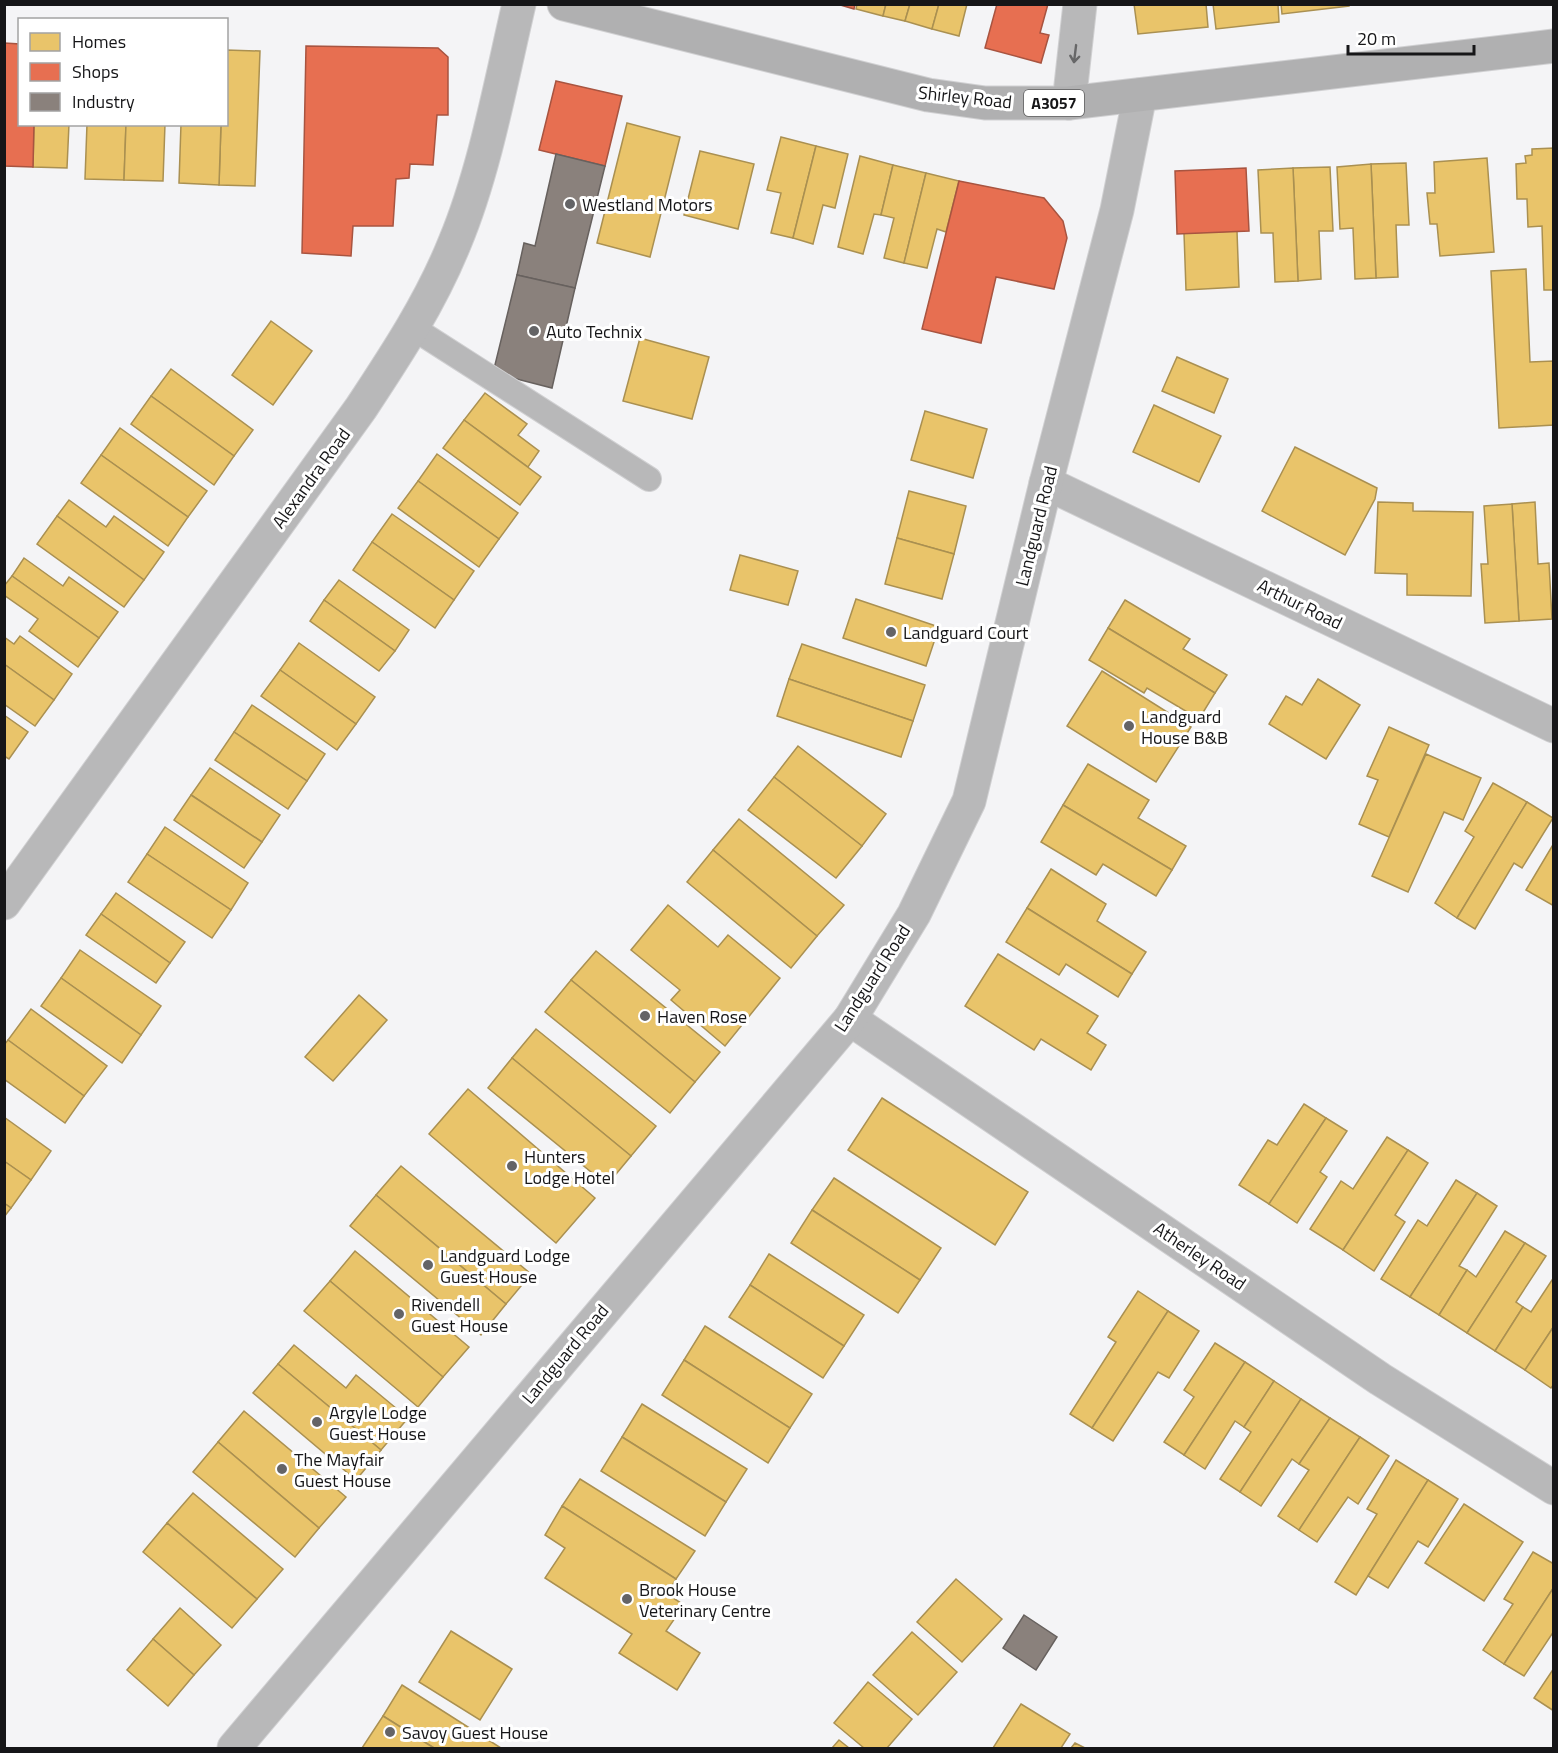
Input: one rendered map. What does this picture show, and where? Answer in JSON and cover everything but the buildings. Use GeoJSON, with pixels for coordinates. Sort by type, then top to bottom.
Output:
{"type":"FeatureCollection","features":[{"type":"Feature","properties":{"kind":"main road","name":"Shirley Road"},"geometry":{"type":"LineString","coordinates":[[564,4],[928,95],[985,103],[1069,103],[1554,46]]}},
{"type":"Feature","properties":{"kind":"street","name":"Alexandra Road"},"geometry":{"type":"LineString","coordinates":[[4,903],[354,418],[413,328],[456,242],[484,149],[519,4]]}},
{"type":"Feature","properties":{"kind":"street"},"geometry":{"type":"LineString","coordinates":[[1069,103],[1080,4]]}},
{"type":"Feature","properties":{"kind":"street","name":"Landguard Road"},"geometry":{"type":"LineString","coordinates":[[234,1749],[850,1019],[914,914],[969,801],[1046,483],[1117,210],[1140,95]]}},
{"type":"Feature","properties":{"kind":"street","name":"Arthur Road"},"geometry":{"type":"LineString","coordinates":[[1046,483],[1554,726]]}},
{"type":"Feature","properties":{"kind":"street","name":"Atherley Road"},"geometry":{"type":"LineString","coordinates":[[850,1019],[1380,1379],[1554,1488]]}},
{"type":"Feature","properties":{"kind":"lane"},"geometry":{"type":"LineString","coordinates":[[413,328],[649,479]]}},
{"type":"Feature","properties":{"kind":"place","name":"Westland Motors"},"geometry":{"type":"Point","coordinates":[570,204]}},
{"type":"Feature","properties":{"kind":"place","name":"Auto Technix"},"geometry":{"type":"Point","coordinates":[534,331]}},
{"type":"Feature","properties":{"kind":"place","name":"Landguard Court"},"geometry":{"type":"Point","coordinates":[891,632]}},
{"type":"Feature","properties":{"kind":"place","name":"Landguard House B&B"},"geometry":{"type":"Point","coordinates":[1129,726]}},
{"type":"Feature","properties":{"kind":"place","name":"Haven Rose"},"geometry":{"type":"Point","coordinates":[645,1016]}},
{"type":"Feature","properties":{"kind":"place","name":"Hunters Lodge Hotel"},"geometry":{"type":"Point","coordinates":[512,1166]}},
{"type":"Feature","properties":{"kind":"place","name":"Landguard Lodge Guest House"},"geometry":{"type":"Point","coordinates":[428,1265]}},
{"type":"Feature","properties":{"kind":"place","name":"Rivendell Guest House"},"geometry":{"type":"Point","coordinates":[399,1314]}},
{"type":"Feature","properties":{"kind":"place","name":"Argyle Lodge Guest House"},"geometry":{"type":"Point","coordinates":[317,1422]}},
{"type":"Feature","properties":{"kind":"place","name":"The Mayfair Guest House"},"geometry":{"type":"Point","coordinates":[282,1469]}},
{"type":"Feature","properties":{"kind":"place","name":"Brook House Veterinary Centre"},"geometry":{"type":"Point","coordinates":[627,1599]}},
{"type":"Feature","properties":{"kind":"place","name":"Savoy Guest House"},"geometry":{"type":"Point","coordinates":[390,1732]}}]}
